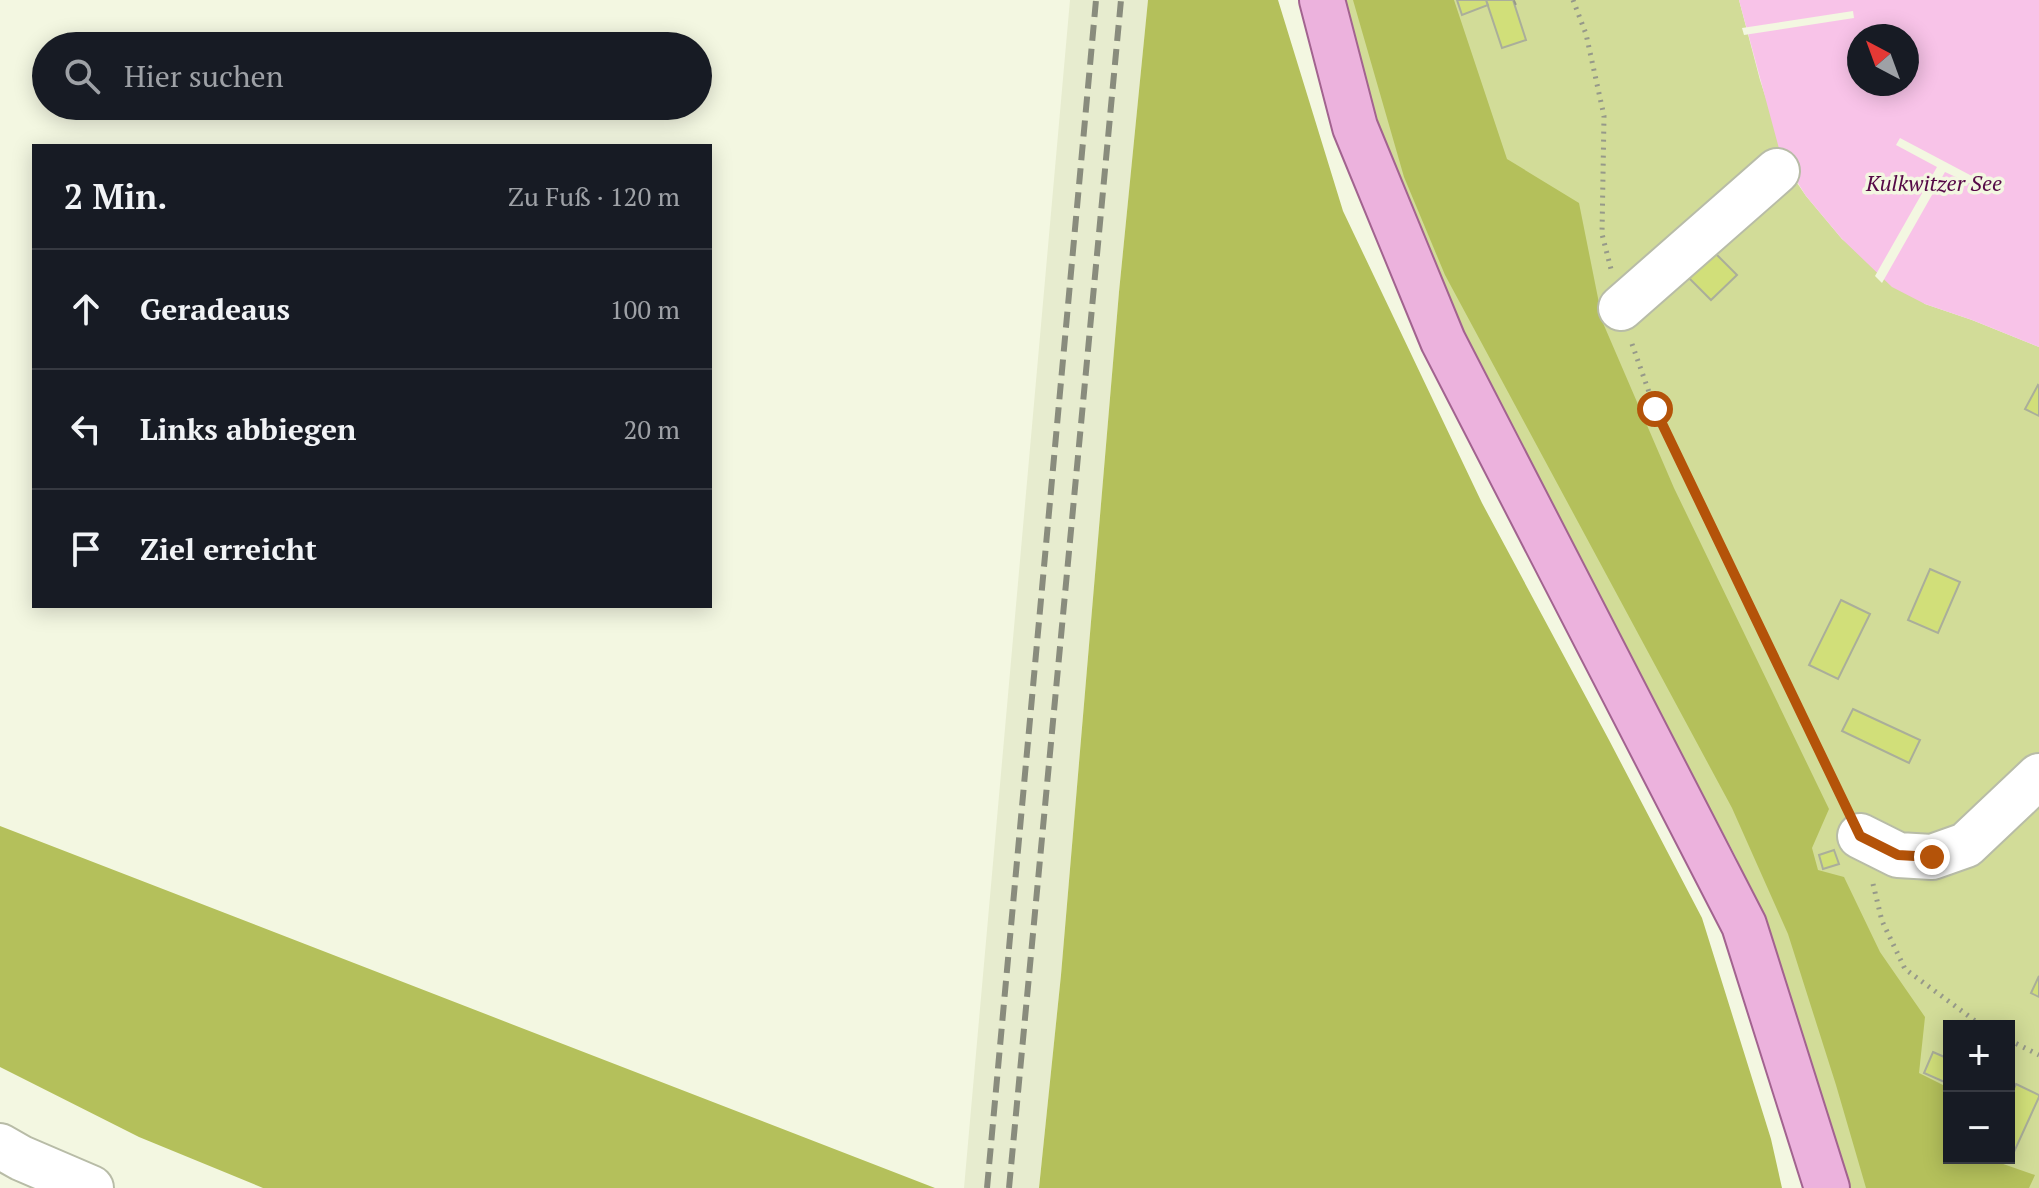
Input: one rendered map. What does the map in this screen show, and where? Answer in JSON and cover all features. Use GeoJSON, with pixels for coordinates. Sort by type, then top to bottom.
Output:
{"type":"FeatureCollection","features":[{"type":"Feature","properties":{"kind":"main road"},"geometry":{"type":"LineString","coordinates":[[1322,0],[1355,127],[1443,341],[1744,925],[1827,1188]]}},
{"type":"Feature","properties":{"kind":"street"},"geometry":{"type":"LineString","coordinates":[[1621,308],[1777,171]]}},
{"type":"Feature","properties":{"kind":"street"},"geometry":{"type":"LineString","coordinates":[[1860,836],[1898,855],[1932,857],[1966,845],[2039,776]]}},
{"type":"Feature","properties":{"kind":"street"},"geometry":{"type":"LineString","coordinates":[[0,1146],[91,1188]]}},
{"type":"Feature","properties":{"kind":"path"},"geometry":{"type":"LineString","coordinates":[[1514,3],[1521,0]]}},
{"type":"Feature","properties":{"kind":"path"},"geometry":{"type":"LineString","coordinates":[[1573,0],[1586,34],[1604,116],[1602,234],[1629,337],[1655,409],[1860,836],[1882,921],[1905,969],[1974,1020]]}},
{"type":"Feature","properties":{"kind":"path"},"geometry":{"type":"LineString","coordinates":[[2015,1043],[2039,1055]]}},
{"type":"Feature","properties":{"kind":"shaded area"},"geometry":{"type":"Polygon","coordinates":[[[1070,0],[1148,0],[1119,292],[1061,975],[1039,1188],[964,1188],[1070,0]]]}},
{"type":"Feature","properties":{"kind":"green space"},"geometry":{"type":"Polygon","coordinates":[[[1148,0],[1278,0],[1343,211],[1482,503],[1702,918],[1771,1139],[1782,1188],[1039,1188],[1061,975],[1119,292],[1148,0]]]}},
{"type":"Feature","properties":{"kind":"green space"},"geometry":{"type":"Polygon","coordinates":[[[1336,0],[1739,0],[1760,80],[1791,174],[1842,239],[1925,304],[2039,347],[2039,1188],[1848,1188],[1760,913],[1736,857],[1431,283],[1390,183],[1336,0]]]}},
{"type":"Feature","properties":{"kind":"green space"},"geometry":{"type":"Polygon","coordinates":[[[1353,0],[1454,0],[1507,159],[1579,203],[1603,323],[1674,488],[1829,809],[1812,848],[1818,870],[1844,877],[1880,952],[1925,1017],[1919,1073],[1943,1085],[1943,1164],[2003,1164],[2035,1175],[2029,1188],[1866,1188],[1788,934],[1732,808],[1445,275],[1404,177],[1353,0]]]}},
{"type":"Feature","properties":{"kind":"green space"},"geometry":{"type":"Polygon","coordinates":[[[0,826],[935,1188],[263,1188],[139,1137],[0,1067],[0,826]]]}},
{"type":"Feature","properties":{"kind":"water","name":"Kulkwitzer See"},"geometry":{"type":"Polygon","coordinates":[[[1739,0],[2039,0],[2039,347],[1925,304],[1892,287],[1842,239],[1806,196],[1781,156],[1739,0]]]}},
{"type":"Feature","properties":{"kind":"pier"},"geometry":{"type":"Polygon","coordinates":[[[1853,11],[1854,18],[1744,35],[1742,28],[1853,11]]]}},
{"type":"Feature","properties":{"kind":"pier"},"geometry":{"type":"Polygon","coordinates":[[[1900,138],[1987,184],[1984,190],[1945,172],[1882,283],[1875,276],[1937,167],[1896,145],[1900,138]]]}},
{"type":"Feature","properties":{"kind":"building"},"geometry":{"type":"Polygon","coordinates":[[[1457,0],[1486,0],[1488,5],[1462,15],[1457,0]]]}},
{"type":"Feature","properties":{"kind":"building"},"geometry":{"type":"Polygon","coordinates":[[[1486,0],[1513,0],[1526,40],[1502,48],[1486,0]]]}},
{"type":"Feature","properties":{"kind":"building"},"geometry":{"type":"Polygon","coordinates":[[[1713,251],[1737,275],[1711,300],[1687,276],[1713,251]]]}},
{"type":"Feature","properties":{"kind":"building"},"geometry":{"type":"Polygon","coordinates":[[[2039,386],[2039,416],[2025,409],[2039,386]]]}},
{"type":"Feature","properties":{"kind":"building"},"geometry":{"type":"Polygon","coordinates":[[[1930,569],[1960,582],[1938,633],[1908,620],[1930,569]]]}},
{"type":"Feature","properties":{"kind":"building"},"geometry":{"type":"Polygon","coordinates":[[[1841,600],[1870,614],[1838,679],[1809,665],[1841,600]]]}},
{"type":"Feature","properties":{"kind":"building"},"geometry":{"type":"Polygon","coordinates":[[[1853,709],[1920,740],[1909,763],[1842,731],[1853,709]]]}},
{"type":"Feature","properties":{"kind":"building"},"geometry":{"type":"Polygon","coordinates":[[[1834,850],[1839,864],[1823,869],[1819,855],[1834,850]]]}},
{"type":"Feature","properties":{"kind":"building"},"geometry":{"type":"Polygon","coordinates":[[[2039,976],[2039,997],[2031,993],[2039,976]]]}},
{"type":"Feature","properties":{"kind":"building"},"geometry":{"type":"Polygon","coordinates":[[[1933,1052],[1943,1056],[1943,1081],[1924,1073],[1933,1052]]]}},
{"type":"Feature","properties":{"kind":"building"},"geometry":{"type":"Polygon","coordinates":[[[2015,1086],[2039,1097],[2015,1150],[2015,1092],[2015,1086]]]}},
{"type":"Feature","properties":{"kind":"railway"},"geometry":{"type":"LineString","coordinates":[[987,1188],[1096,0]]}},
{"type":"Feature","properties":{"kind":"railway"},"geometry":{"type":"LineString","coordinates":[[1009,1188],[1121,0]]}},
{"type":"Feature","properties":{"kind":"route"},"geometry":{"type":"LineString","coordinates":[[1655,409],[1860,836],[1898,855],[1932,857]]}}]}
